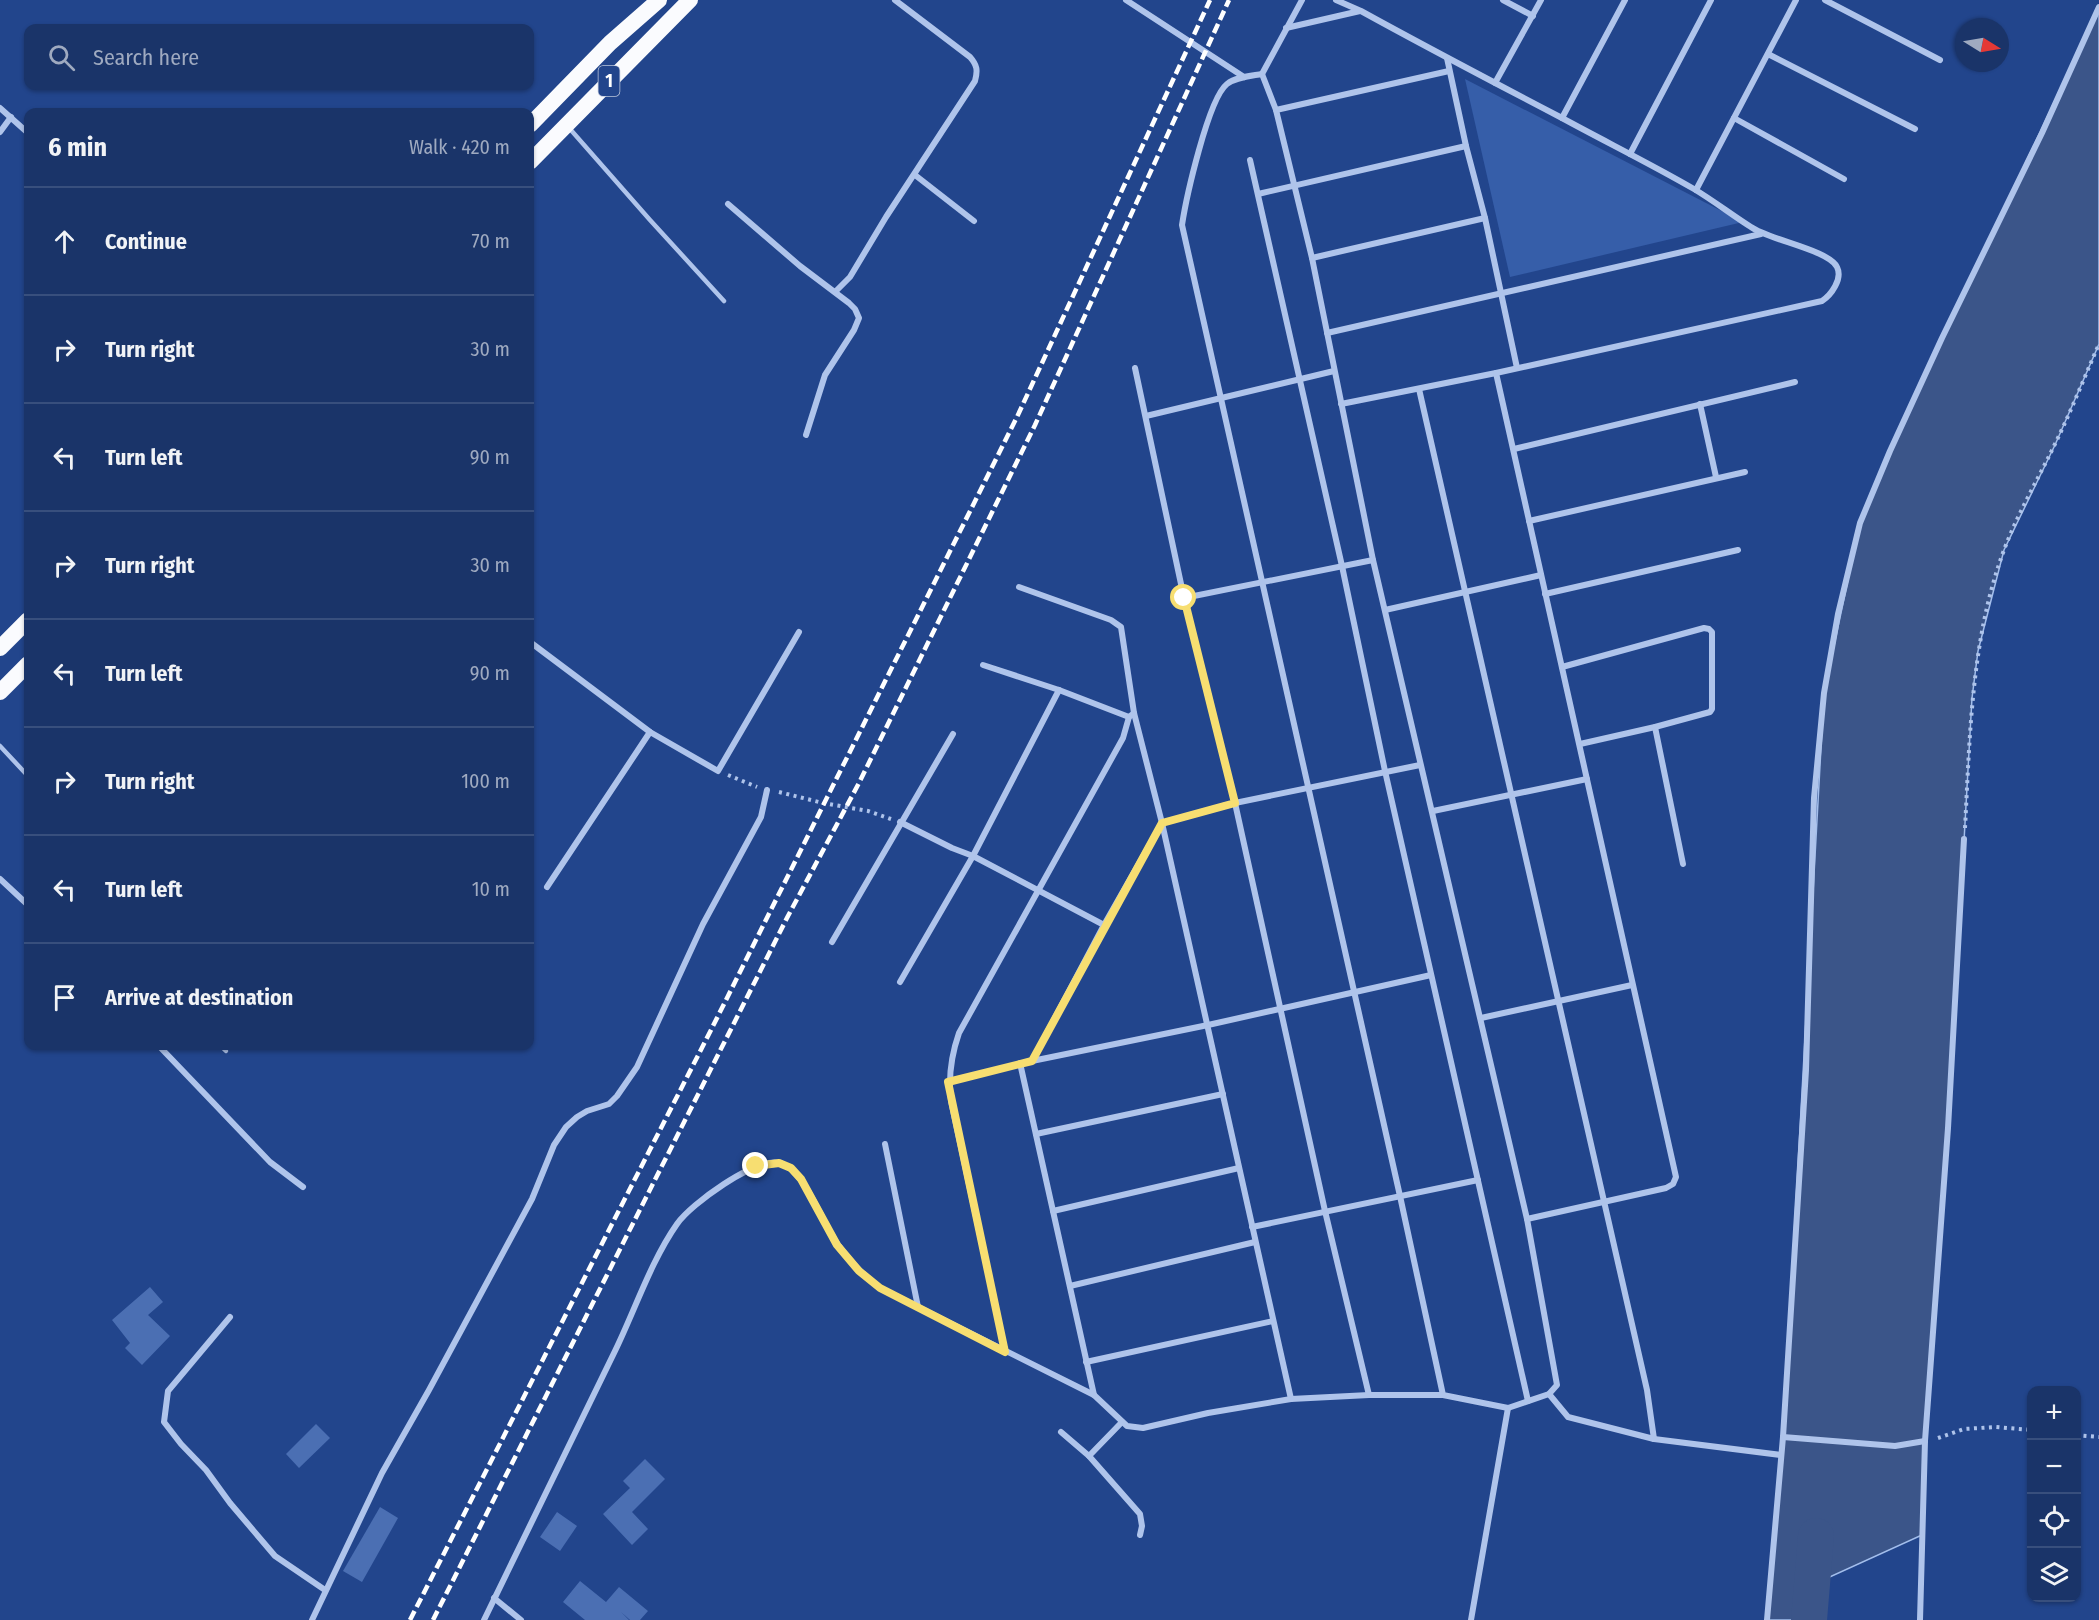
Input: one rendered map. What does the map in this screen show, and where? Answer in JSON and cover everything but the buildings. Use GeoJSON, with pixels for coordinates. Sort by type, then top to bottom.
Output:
{"type":"FeatureCollection","features":[{"type":"Feature","properties":{"kind":"highway","name":"1"},"geometry":{"type":"LineString","coordinates":[[534,121],[610,43],[659,0]]}},
{"type":"Feature","properties":{"kind":"highway","name":"1"},"geometry":{"type":"LineString","coordinates":[[534,158],[690,0]]}},
{"type":"Feature","properties":{"kind":"highway"},"geometry":{"type":"LineString","coordinates":[[0,648],[24,625]]}},
{"type":"Feature","properties":{"kind":"highway"},"geometry":{"type":"LineString","coordinates":[[0,692],[24,668]]}},
{"type":"Feature","properties":{"kind":"street"},"geometry":{"type":"LineString","coordinates":[[836,292],[850,277],[886,217],[975,81],[977,72],[976,64],[970,57],[895,0]]}},
{"type":"Feature","properties":{"kind":"street"},"geometry":{"type":"LineString","coordinates":[[1126,0],[1244,77]]}},
{"type":"Feature","properties":{"kind":"street"},"geometry":{"type":"LineString","coordinates":[[484,1620],[664,1245],[684,1215],[710,1194],[756,1166],[779,1163],[791,1168],[801,1179],[837,1245],[859,1271],[880,1288],[1094,1395],[1127,1426],[1143,1428],[1208,1413],[1291,1399],[1369,1395],[1443,1395],[1508,1408],[1549,1394],[1557,1384],[1527,1219],[1373,560],[1312,258],[1276,110],[1262,74],[1302,0]]}},
{"type":"Feature","properties":{"kind":"street"},"geometry":{"type":"LineString","coordinates":[[1336,0],[1361,11],[1696,190],[1761,234],[1831,259],[1838,272],[1835,289],[1822,302],[1341,404]]}},
{"type":"Feature","properties":{"kind":"street"},"geometry":{"type":"LineString","coordinates":[[1503,0],[1533,16]]}},
{"type":"Feature","properties":{"kind":"street"},"geometry":{"type":"LineString","coordinates":[[1495,83],[1541,0]]}},
{"type":"Feature","properties":{"kind":"street"},"geometry":{"type":"LineString","coordinates":[[1562,118],[1625,0]]}},
{"type":"Feature","properties":{"kind":"street"},"geometry":{"type":"LineString","coordinates":[[1630,154],[1710,0]]}},
{"type":"Feature","properties":{"kind":"street"},"geometry":{"type":"LineString","coordinates":[[1696,190],[1796,0]]}},
{"type":"Feature","properties":{"kind":"street"},"geometry":{"type":"LineString","coordinates":[[1825,0],[1940,60]]}},
{"type":"Feature","properties":{"kind":"street"},"geometry":{"type":"LineString","coordinates":[[1767,1620],[1783,1437],[1806,1070],[1814,798],[1824,693],[1838,614],[1860,524],[1890,451],[1942,338],[2042,133],[2099,7]]}},
{"type":"Feature","properties":{"kind":"street"},"geometry":{"type":"LineString","coordinates":[[1286,28],[1361,11]]}},
{"type":"Feature","properties":{"kind":"street"},"geometry":{"type":"LineString","coordinates":[[1768,54],[1915,129]]}},
{"type":"Feature","properties":{"kind":"street"},"geometry":{"type":"LineString","coordinates":[[1447,58],[1502,293],[1517,368]]}},
{"type":"Feature","properties":{"kind":"street"},"geometry":{"type":"LineString","coordinates":[[1276,110],[1449,71]]}},
{"type":"Feature","properties":{"kind":"street"},"geometry":{"type":"LineString","coordinates":[[1262,74],[1229,81],[1218,95],[1193,174],[1182,225],[1443,1395]]}},
{"type":"Feature","properties":{"kind":"street"},"geometry":{"type":"LineString","coordinates":[[0,108],[24,129]]}},
{"type":"Feature","properties":{"kind":"street"},"geometry":{"type":"LineString","coordinates":[[0,132],[11,117]]}},
{"type":"Feature","properties":{"kind":"street"},"geometry":{"type":"LineString","coordinates":[[1734,118],[1844,179]]}},
{"type":"Feature","properties":{"kind":"street"},"geometry":{"type":"LineString","coordinates":[[1258,194],[1466,146]]}},
{"type":"Feature","properties":{"kind":"street"},"geometry":{"type":"LineString","coordinates":[[1250,160],[1342,566],[1385,771],[1528,1401]]}},
{"type":"Feature","properties":{"kind":"street"},"geometry":{"type":"LineString","coordinates":[[915,175],[974,221]]}},
{"type":"Feature","properties":{"kind":"street"},"geometry":{"type":"LineString","coordinates":[[728,204],[800,266],[855,309],[858,322],[844,348],[825,375],[806,435]]}},
{"type":"Feature","properties":{"kind":"street"},"geometry":{"type":"LineString","coordinates":[[1312,258],[1485,218]]}},
{"type":"Feature","properties":{"kind":"street"},"geometry":{"type":"LineString","coordinates":[[1327,333],[1761,234]]}},
{"type":"Feature","properties":{"kind":"street"},"geometry":{"type":"LineString","coordinates":[[1135,368],[1184,598],[1235,803],[1325,1212],[1369,1395]]}},
{"type":"Feature","properties":{"kind":"street"},"geometry":{"type":"LineString","coordinates":[[1146,416],[1334,371]]}},
{"type":"Feature","properties":{"kind":"street"},"geometry":{"type":"LineString","coordinates":[[1496,372],[1676,1178],[1673,1184],[1666,1188],[1527,1219]]}},
{"type":"Feature","properties":{"kind":"street"},"geometry":{"type":"LineString","coordinates":[[1514,449],[1795,382]]}},
{"type":"Feature","properties":{"kind":"street"},"geometry":{"type":"LineString","coordinates":[[1419,389],[1647,1390],[1654,1439]]}},
{"type":"Feature","properties":{"kind":"street"},"geometry":{"type":"LineString","coordinates":[[1700,404],[1716,477]]}},
{"type":"Feature","properties":{"kind":"street"},"geometry":{"type":"LineString","coordinates":[[1529,521],[1744,472]]}},
{"type":"Feature","properties":{"kind":"street"},"geometry":{"type":"LineString","coordinates":[[1545,594],[1738,550]]}},
{"type":"Feature","properties":{"kind":"street"},"geometry":{"type":"LineString","coordinates":[[1184,598],[1373,560]]}},
{"type":"Feature","properties":{"kind":"street"},"geometry":{"type":"LineString","coordinates":[[1385,610],[1541,575]]}},
{"type":"Feature","properties":{"kind":"street"},"geometry":{"type":"LineString","coordinates":[[1019,587],[1111,620],[1121,627],[1132,715],[1162,823],[1291,1399]]}},
{"type":"Feature","properties":{"kind":"street"},"geometry":{"type":"LineString","coordinates":[[1562,667],[1704,628],[1709,628],[1712,632],[1712,709],[1705,715],[1580,744]]}},
{"type":"Feature","properties":{"kind":"street"},"geometry":{"type":"LineString","coordinates":[[534,645],[650,732],[718,771],[800,632]]}},
{"type":"Feature","properties":{"kind":"street"},"geometry":{"type":"LineString","coordinates":[[982,665],[1132,715]]}},
{"type":"Feature","properties":{"kind":"street"},"geometry":{"type":"LineString","coordinates":[[900,982],[973,856],[1059,690]]}},
{"type":"Feature","properties":{"kind":"street"},"geometry":{"type":"LineString","coordinates":[[1005,1352],[948,1082],[952,1053],[959,1033],[1123,738],[1132,715]]}},
{"type":"Feature","properties":{"kind":"street"},"geometry":{"type":"LineString","coordinates":[[1655,727],[1683,864]]}},
{"type":"Feature","properties":{"kind":"street"},"geometry":{"type":"LineString","coordinates":[[547,887],[650,732]]}},
{"type":"Feature","properties":{"kind":"street"},"geometry":{"type":"LineString","coordinates":[[832,942],[953,734]]}},
{"type":"Feature","properties":{"kind":"street"},"geometry":{"type":"LineString","coordinates":[[1032,1061],[1104,925],[1162,823],[1235,803],[1420,765]]}},
{"type":"Feature","properties":{"kind":"street"},"geometry":{"type":"LineString","coordinates":[[1433,811],[1587,779]]}},
{"type":"Feature","properties":{"kind":"street"},"geometry":{"type":"LineString","coordinates":[[312,1620],[382,1473],[532,1199],[554,1146],[566,1127],[577,1117],[609,1104],[637,1067],[703,924],[761,818],[767,790]]}},
{"type":"Feature","properties":{"kind":"street"},"geometry":{"type":"LineString","coordinates":[[900,822],[973,856],[1104,925]]}},
{"type":"Feature","properties":{"kind":"street"},"geometry":{"type":"LineString","coordinates":[[1920,1620],[1925,1441],[1950,1104],[1965,839]]}},
{"type":"Feature","properties":{"kind":"street"},"geometry":{"type":"LineString","coordinates":[[0,879],[24,901]]}},
{"type":"Feature","properties":{"kind":"street"},"geometry":{"type":"LineString","coordinates":[[948,1082],[1020,1063],[1208,1025],[1431,975]]}},
{"type":"Feature","properties":{"kind":"street"},"geometry":{"type":"LineString","coordinates":[[1481,1018],[1632,985]]}},
{"type":"Feature","properties":{"kind":"street"},"geometry":{"type":"LineString","coordinates":[[163,1050],[270,1162],[303,1187]]}},
{"type":"Feature","properties":{"kind":"street"},"geometry":{"type":"LineString","coordinates":[[1020,1063],[1094,1395]]}},
{"type":"Feature","properties":{"kind":"street"},"geometry":{"type":"LineString","coordinates":[[1036,1134],[1223,1094]]}},
{"type":"Feature","properties":{"kind":"street"},"geometry":{"type":"LineString","coordinates":[[885,1144],[918,1307]]}},
{"type":"Feature","properties":{"kind":"street"},"geometry":{"type":"LineString","coordinates":[[1053,1211],[1239,1168]]}},
{"type":"Feature","properties":{"kind":"street"},"geometry":{"type":"LineString","coordinates":[[1252,1227],[1478,1180]]}},
{"type":"Feature","properties":{"kind":"street"},"geometry":{"type":"LineString","coordinates":[[1070,1286],[1256,1242]]}},
{"type":"Feature","properties":{"kind":"street"},"geometry":{"type":"LineString","coordinates":[[230,1317],[168,1391],[164,1422],[275,1556],[325,1590]]}},
{"type":"Feature","properties":{"kind":"street"},"geometry":{"type":"LineString","coordinates":[[1086,1362],[1273,1322]]}},
{"type":"Feature","properties":{"kind":"street"},"geometry":{"type":"LineString","coordinates":[[1549,1394],[1568,1417],[1654,1439],[1781,1455]]}},
{"type":"Feature","properties":{"kind":"street"},"geometry":{"type":"LineString","coordinates":[[1472,1620],[1508,1408]]}},
{"type":"Feature","properties":{"kind":"street"},"geometry":{"type":"LineString","coordinates":[[1089,1456],[1122,1422]]}},
{"type":"Feature","properties":{"kind":"street"},"geometry":{"type":"LineString","coordinates":[[1061,1432],[1089,1456],[1140,1514],[1142,1526],[1140,1535]]}},
{"type":"Feature","properties":{"kind":"street"},"geometry":{"type":"LineString","coordinates":[[1783,1437],[1895,1446],[1925,1441]]}},
{"type":"Feature","properties":{"kind":"street"},"geometry":{"type":"LineString","coordinates":[[494,1598],[521,1620]]}},
{"type":"Feature","properties":{"kind":"lane"},"geometry":{"type":"LineString","coordinates":[[566,124],[724,301]]}},
{"type":"Feature","properties":{"kind":"lane"},"geometry":{"type":"LineString","coordinates":[[0,746],[24,772]]}},
{"type":"Feature","properties":{"kind":"path"},"geometry":{"type":"LineString","coordinates":[[1965,839],[1972,698],[1978,651],[1991,593],[2004,550],[2055,445],[2099,344]]}},
{"type":"Feature","properties":{"kind":"path"},"geometry":{"type":"LineString","coordinates":[[718,771],[767,790],[868,811],[900,822]]}},
{"type":"Feature","properties":{"kind":"path"},"geometry":{"type":"LineString","coordinates":[[1948,1435],[1964,1429],[1995,1427],[2027,1431]]}},
{"type":"Feature","properties":{"kind":"path"},"geometry":{"type":"LineString","coordinates":[[2081,1435],[2099,1437]]}},
{"type":"Feature","properties":{"kind":"shaded area"},"geometry":{"type":"Polygon","coordinates":[[[2099,7],[2099,344],[2055,445],[2004,550],[1978,651],[1972,698],[1948,1128],[1925,1441],[1922,1535],[1812,1585],[1809,1620],[1767,1620],[1783,1437],[1824,693],[1860,523],[1890,451],[2099,7]]]}},
{"type":"Feature","properties":{"kind":"shaded area"},"geometry":{"type":"Polygon","coordinates":[[[1465,79],[1743,222],[1510,277],[1465,79]]]}},
{"type":"Feature","properties":{"kind":"waterway"},"geometry":{"type":"LineString","coordinates":[[1809,1620],[1816,1536]]}},
{"type":"Feature","properties":{"kind":"railway"},"geometry":{"type":"LineString","coordinates":[[410,1620],[711,1030],[1017,417],[1210,0]]}},
{"type":"Feature","properties":{"kind":"railway"},"geometry":{"type":"LineString","coordinates":[[433,1620],[788,916],[859,783],[1035,425],[1229,0]]}},
{"type":"Feature","properties":{"kind":"route"},"geometry":{"type":"LineString","coordinates":[[756,1166],[779,1163],[791,1168],[801,1179],[837,1245],[859,1271],[880,1288],[1005,1352],[948,1082],[1032,1061],[1104,925],[1162,823],[1235,803],[1184,598]]}}]}
